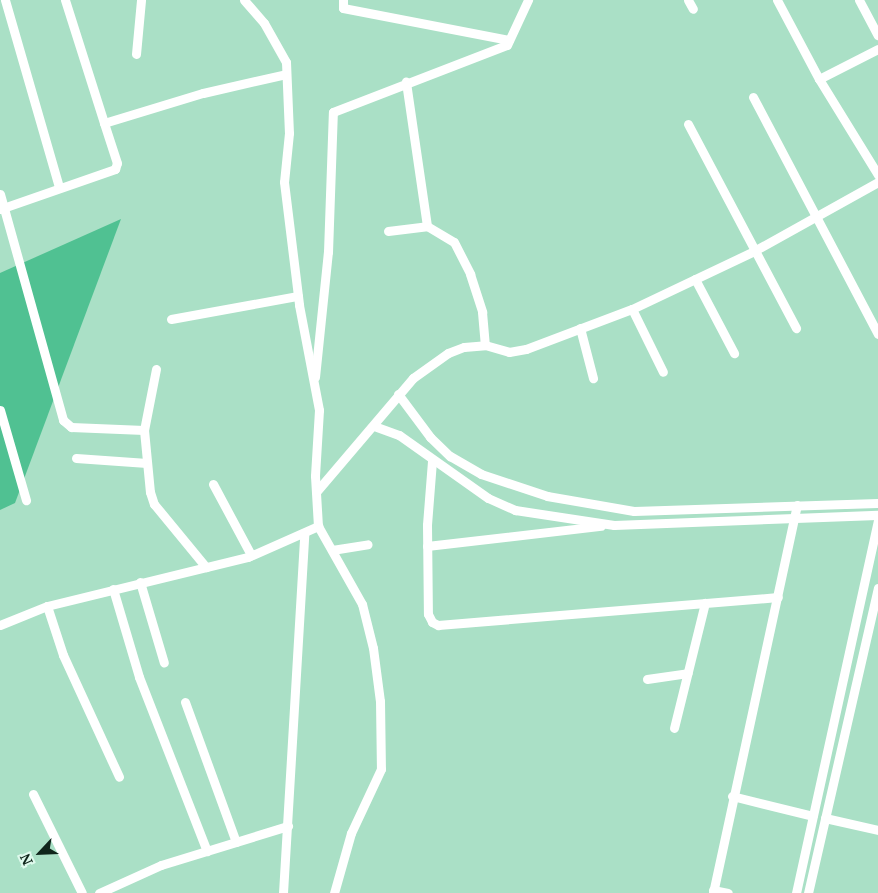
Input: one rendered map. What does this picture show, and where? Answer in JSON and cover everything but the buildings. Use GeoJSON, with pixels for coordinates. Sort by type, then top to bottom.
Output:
{"type":"FeatureCollection","features":[{"type":"Feature","properties":{"kind":"street"},"geometry":{"type":"LineString","coordinates":[[5,0],[59,187]]}},
{"type":"Feature","properties":{"kind":"street"},"geometry":{"type":"LineString","coordinates":[[2,208],[115,169],[117,164],[65,0]]}},
{"type":"Feature","properties":{"kind":"street"},"geometry":{"type":"LineString","coordinates":[[136,54],[141,0]]}},
{"type":"Feature","properties":{"kind":"street"},"geometry":{"type":"LineString","coordinates":[[244,0],[278,45],[286,62],[289,134],[284,182],[298,296],[319,410],[316,492],[318,526],[362,604],[373,648],[380,701],[381,769],[351,833],[334,893]]}},
{"type":"Feature","properties":{"kind":"street"},"geometry":{"type":"LineString","coordinates":[[343,0],[343,8],[509,40]]}},
{"type":"Feature","properties":{"kind":"street"},"geometry":{"type":"LineString","coordinates":[[314,386],[328,252],[332,112],[406,82],[507,46],[528,0]]}},
{"type":"Feature","properties":{"kind":"street"},"geometry":{"type":"LineString","coordinates":[[688,0],[693,9]]}},
{"type":"Feature","properties":{"kind":"street"},"geometry":{"type":"LineString","coordinates":[[777,0],[819,79],[878,175]]}},
{"type":"Feature","properties":{"kind":"street"},"geometry":{"type":"LineString","coordinates":[[859,0],[878,35]]}},
{"type":"Feature","properties":{"kind":"street"},"geometry":{"type":"LineString","coordinates":[[819,79],[878,49]]}},
{"type":"Feature","properties":{"kind":"street"},"geometry":{"type":"LineString","coordinates":[[104,124],[203,93],[286,74]]}},
{"type":"Feature","properties":{"kind":"street"},"geometry":{"type":"LineString","coordinates":[[406,82],[427,226]]}},
{"type":"Feature","properties":{"kind":"street"},"geometry":{"type":"LineString","coordinates":[[753,97],[878,334]]}},
{"type":"Feature","properties":{"kind":"street"},"geometry":{"type":"LineString","coordinates":[[688,124],[796,328]]}},
{"type":"Feature","properties":{"kind":"street"},"geometry":{"type":"LineString","coordinates":[[316,492],[413,378],[448,354],[464,347],[484,345],[509,352],[632,309],[754,251],[878,182]]}},
{"type":"Feature","properties":{"kind":"street"},"geometry":{"type":"LineString","coordinates":[[0,194],[2,208],[63,420],[71,427],[144,430]]}},
{"type":"Feature","properties":{"kind":"street"},"geometry":{"type":"LineString","coordinates":[[388,231],[427,226],[454,242],[470,274],[482,312],[484,345]]}},
{"type":"Feature","properties":{"kind":"street"},"geometry":{"type":"LineString","coordinates":[[694,279],[734,353]]}},
{"type":"Feature","properties":{"kind":"street"},"geometry":{"type":"LineString","coordinates":[[171,320],[298,296]]}},
{"type":"Feature","properties":{"kind":"street"},"geometry":{"type":"LineString","coordinates":[[632,309],[663,372]]}},
{"type":"Feature","properties":{"kind":"street"},"geometry":{"type":"LineString","coordinates":[[580,328],[593,378]]}},
{"type":"Feature","properties":{"kind":"street"},"geometry":{"type":"LineString","coordinates":[[156,369],[144,430],[154,504],[206,567]]}},
{"type":"Feature","properties":{"kind":"street"},"geometry":{"type":"LineString","coordinates":[[398,394],[430,438],[450,456],[481,474],[547,496],[634,511],[878,503]]}},
{"type":"Feature","properties":{"kind":"street"},"geometry":{"type":"LineString","coordinates":[[0,410],[26,500]]}},
{"type":"Feature","properties":{"kind":"street"},"geometry":{"type":"LineString","coordinates":[[374,426],[399,435],[432,461],[488,498],[515,510],[614,525]]}},
{"type":"Feature","properties":{"kind":"street"},"geometry":{"type":"LineString","coordinates":[[76,458],[147,463]]}},
{"type":"Feature","properties":{"kind":"street"},"geometry":{"type":"LineString","coordinates":[[432,461],[427,546],[428,614],[432,622],[438,625],[778,597]]}},
{"type":"Feature","properties":{"kind":"street"},"geometry":{"type":"LineString","coordinates":[[213,484],[251,555]]}},
{"type":"Feature","properties":{"kind":"street"},"geometry":{"type":"LineString","coordinates":[[728,893],[713,892],[732,796],[778,597],[797,505]]}},
{"type":"Feature","properties":{"kind":"street"},"geometry":{"type":"LineString","coordinates":[[427,546],[614,525],[878,515]]}},
{"type":"Feature","properties":{"kind":"street"},"geometry":{"type":"LineString","coordinates":[[796,893],[878,521]]}},
{"type":"Feature","properties":{"kind":"street"},"geometry":{"type":"LineString","coordinates":[[0,624],[47,606],[251,555],[304,534],[318,526]]}},
{"type":"Feature","properties":{"kind":"street"},"geometry":{"type":"LineString","coordinates":[[283,893],[304,534]]}},
{"type":"Feature","properties":{"kind":"street"},"geometry":{"type":"LineString","coordinates":[[332,550],[368,544]]}},
{"type":"Feature","properties":{"kind":"street"},"geometry":{"type":"LineString","coordinates":[[140,582],[164,663]]}},
{"type":"Feature","properties":{"kind":"street"},"geometry":{"type":"LineString","coordinates":[[113,588],[139,677],[206,851]]}},
{"type":"Feature","properties":{"kind":"street"},"geometry":{"type":"LineString","coordinates":[[808,893],[878,588]]}},
{"type":"Feature","properties":{"kind":"street"},"geometry":{"type":"LineString","coordinates":[[674,728],[705,603]]}},
{"type":"Feature","properties":{"kind":"street"},"geometry":{"type":"LineString","coordinates":[[47,606],[63,655],[119,777]]}},
{"type":"Feature","properties":{"kind":"street"},"geometry":{"type":"LineString","coordinates":[[647,679],[688,673]]}},
{"type":"Feature","properties":{"kind":"street"},"geometry":{"type":"LineString","coordinates":[[185,702],[236,842]]}},
{"type":"Feature","properties":{"kind":"street"},"geometry":{"type":"LineString","coordinates":[[33,794],[82,893]]}},
{"type":"Feature","properties":{"kind":"street"},"geometry":{"type":"LineString","coordinates":[[732,796],[813,816]]}},
{"type":"Feature","properties":{"kind":"street"},"geometry":{"type":"LineString","coordinates":[[825,818],[878,830]]}},
{"type":"Feature","properties":{"kind":"street"},"geometry":{"type":"LineString","coordinates":[[99,893],[161,865],[288,826]]}},
{"type":"Feature","properties":{"kind":"green space"},"geometry":{"type":"Polygon","coordinates":[[[121,219],[15,503],[0,510],[0,273],[121,219]]]}}]}
